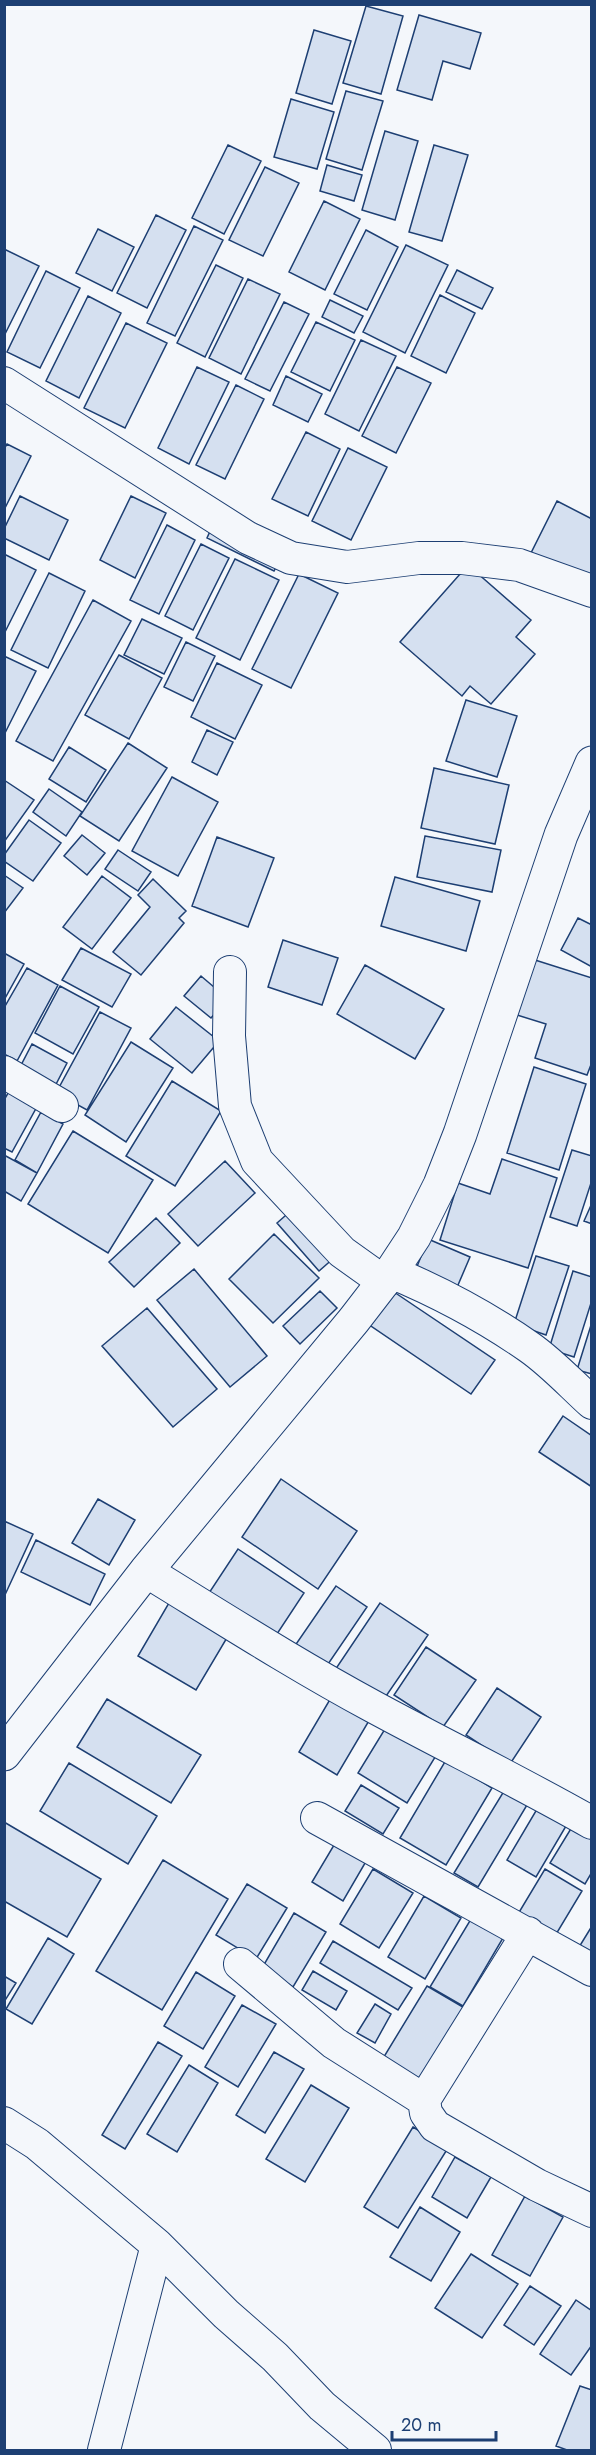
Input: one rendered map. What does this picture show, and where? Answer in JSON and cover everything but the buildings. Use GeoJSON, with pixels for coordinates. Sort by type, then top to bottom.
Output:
{"type":"FeatureCollection","features":[{"type":"Feature","properties":{"kind":"street"},"geometry":{"type":"LineString","coordinates":[[4,382],[248,538],[291,558],[347,567],[419,558],[490,560],[519,564],[591,591]]}},
{"type":"Feature","properties":{"kind":"street"},"geometry":{"type":"LineString","coordinates":[[4,1754],[146,1570],[354,1320],[414,1237],[452,1155],[561,835],[591,763]]}},
{"type":"Feature","properties":{"kind":"street"},"geometry":{"type":"LineString","coordinates":[[230,972],[229,1036],[235,1106],[257,1161],[342,1252],[387,1277],[434,1290],[499,1327],[531,1348],[591,1403]]}},
{"type":"Feature","properties":{"kind":"street"},"geometry":{"type":"LineString","coordinates":[[4,1072],[62,1106]]}},
{"type":"Feature","properties":{"kind":"street"},"geometry":{"type":"LineString","coordinates":[[146,1570],[239,1628],[373,1706],[527,1786],[591,1823]]}},
{"type":"Feature","properties":{"kind":"street"},"geometry":{"type":"LineString","coordinates":[[317,1818],[591,1970]]}},
{"type":"Feature","properties":{"kind":"street"},"geometry":{"type":"LineString","coordinates":[[528,1933],[424,2100],[426,2113],[435,2126],[537,2185],[591,2211]]}},
{"type":"Feature","properties":{"kind":"street"},"geometry":{"type":"LineString","coordinates":[[240,1964],[334,2043],[424,2100]]}},
{"type":"Feature","properties":{"kind":"street"},"geometry":{"type":"LineString","coordinates":[[4,2123],[37,2144],[157,2245],[226,2314],[275,2357],[322,2406],[375,2451]]}},
{"type":"Feature","properties":{"kind":"street"},"geometry":{"type":"LineString","coordinates":[[104,2451],[157,2245]]}}]}
